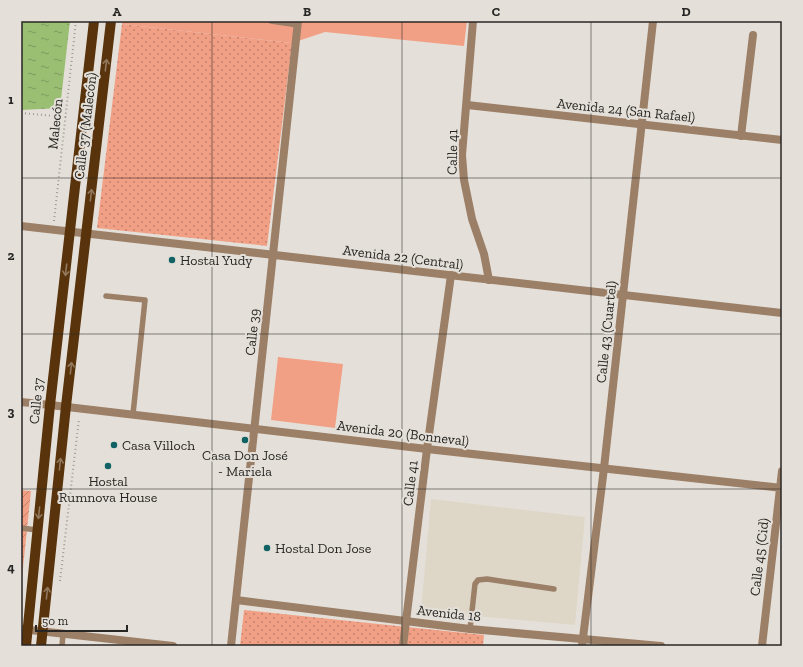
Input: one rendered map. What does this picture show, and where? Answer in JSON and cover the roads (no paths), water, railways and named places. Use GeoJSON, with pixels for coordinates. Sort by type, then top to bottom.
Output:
{"type":"FeatureCollection","features":[{"type":"Feature","properties":{"kind":"main road","name":"Calle 37 (Malecón)"},"geometry":{"type":"LineString","coordinates":[[71,232],[94,21]]}},
{"type":"Feature","properties":{"kind":"main road","name":"Calle 37 (Malecón)"},"geometry":{"type":"LineString","coordinates":[[86,233],[111,21]]}},
{"type":"Feature","properties":{"kind":"main road","name":"Calle 37"},"geometry":{"type":"LineString","coordinates":[[26,646],[24,629],[37,530],[50,405],[71,232]]}},
{"type":"Feature","properties":{"kind":"main road"},"geometry":{"type":"LineString","coordinates":[[41,646],[86,233]]}},
{"type":"Feature","properties":{"kind":"street","name":"Calle 41"},"geometry":{"type":"LineString","coordinates":[[473,21],[462,155],[464,180],[472,219],[484,254],[489,280]]}},
{"type":"Feature","properties":{"kind":"street","name":"Calle 43 (Cuartel)"},"geometry":{"type":"LineString","coordinates":[[583,642],[654,21]]}},
{"type":"Feature","properties":{"kind":"street","name":"Calle 39"},"geometry":{"type":"LineString","coordinates":[[231,646],[298,23]]}},
{"type":"Feature","properties":{"kind":"street"},"geometry":{"type":"LineString","coordinates":[[741,136],[753,34]]}},
{"type":"Feature","properties":{"kind":"street","name":"Avenida 24 (San Rafael)"},"geometry":{"type":"LineString","coordinates":[[467,105],[782,140]]}},
{"type":"Feature","properties":{"kind":"street","name":"Avenida 22 (Central)"},"geometry":{"type":"LineString","coordinates":[[21,226],[782,313]]}},
{"type":"Feature","properties":{"kind":"street","name":"Calle 41"},"geometry":{"type":"LineString","coordinates":[[403,646],[427,449],[451,275]]}},
{"type":"Feature","properties":{"kind":"street","name":"Avenida 20 (Bonneval)"},"geometry":{"type":"LineString","coordinates":[[21,402],[781,488]]}},
{"type":"Feature","properties":{"kind":"street","name":"Calle 45 (Cid)"},"geometry":{"type":"LineString","coordinates":[[762,646],[782,472]]}},
{"type":"Feature","properties":{"kind":"street","name":"Avenida 18"},"geometry":{"type":"LineString","coordinates":[[236,600],[405,622],[583,642],[661,646]]}},
{"type":"Feature","properties":{"kind":"street"},"geometry":{"type":"LineString","coordinates":[[24,629],[129,644],[173,646]]}},
{"type":"Feature","properties":{"kind":"lane"},"geometry":{"type":"LineString","coordinates":[[271,21],[298,23]]}},
{"type":"Feature","properties":{"kind":"lane"},"geometry":{"type":"LineString","coordinates":[[106,296],[145,300],[133,414]]}},
{"type":"Feature","properties":{"kind":"lane"},"geometry":{"type":"LineString","coordinates":[[21,528],[37,530]]}},
{"type":"Feature","properties":{"kind":"lane"},"geometry":{"type":"LineString","coordinates":[[470,629],[474,584],[478,580],[487,579],[554,590]]}},
{"type":"Feature","properties":{"kind":"lane"},"geometry":{"type":"LineString","coordinates":[[62,646],[63,634]]}},
{"type":"Feature","properties":{"kind":"water"},"geometry":{"type":"Polygon","coordinates":[[[21,21],[70,21],[60,108],[21,110],[21,21]]]}},
{"type":"Feature","properties":{"kind":"place","name":"Hostal Yudy"},"geometry":{"type":"Point","coordinates":[172,260]}},
{"type":"Feature","properties":{"kind":"place","name":"Casa Don José - Mariela"},"geometry":{"type":"Point","coordinates":[245,440]}},
{"type":"Feature","properties":{"kind":"place","name":"Casa Villoch"},"geometry":{"type":"Point","coordinates":[114,445]}},
{"type":"Feature","properties":{"kind":"place","name":"Hostal Rumnova House"},"geometry":{"type":"Point","coordinates":[108,466]}},
{"type":"Feature","properties":{"kind":"place","name":"Hostal Don Jose"},"geometry":{"type":"Point","coordinates":[267,548]}}]}
